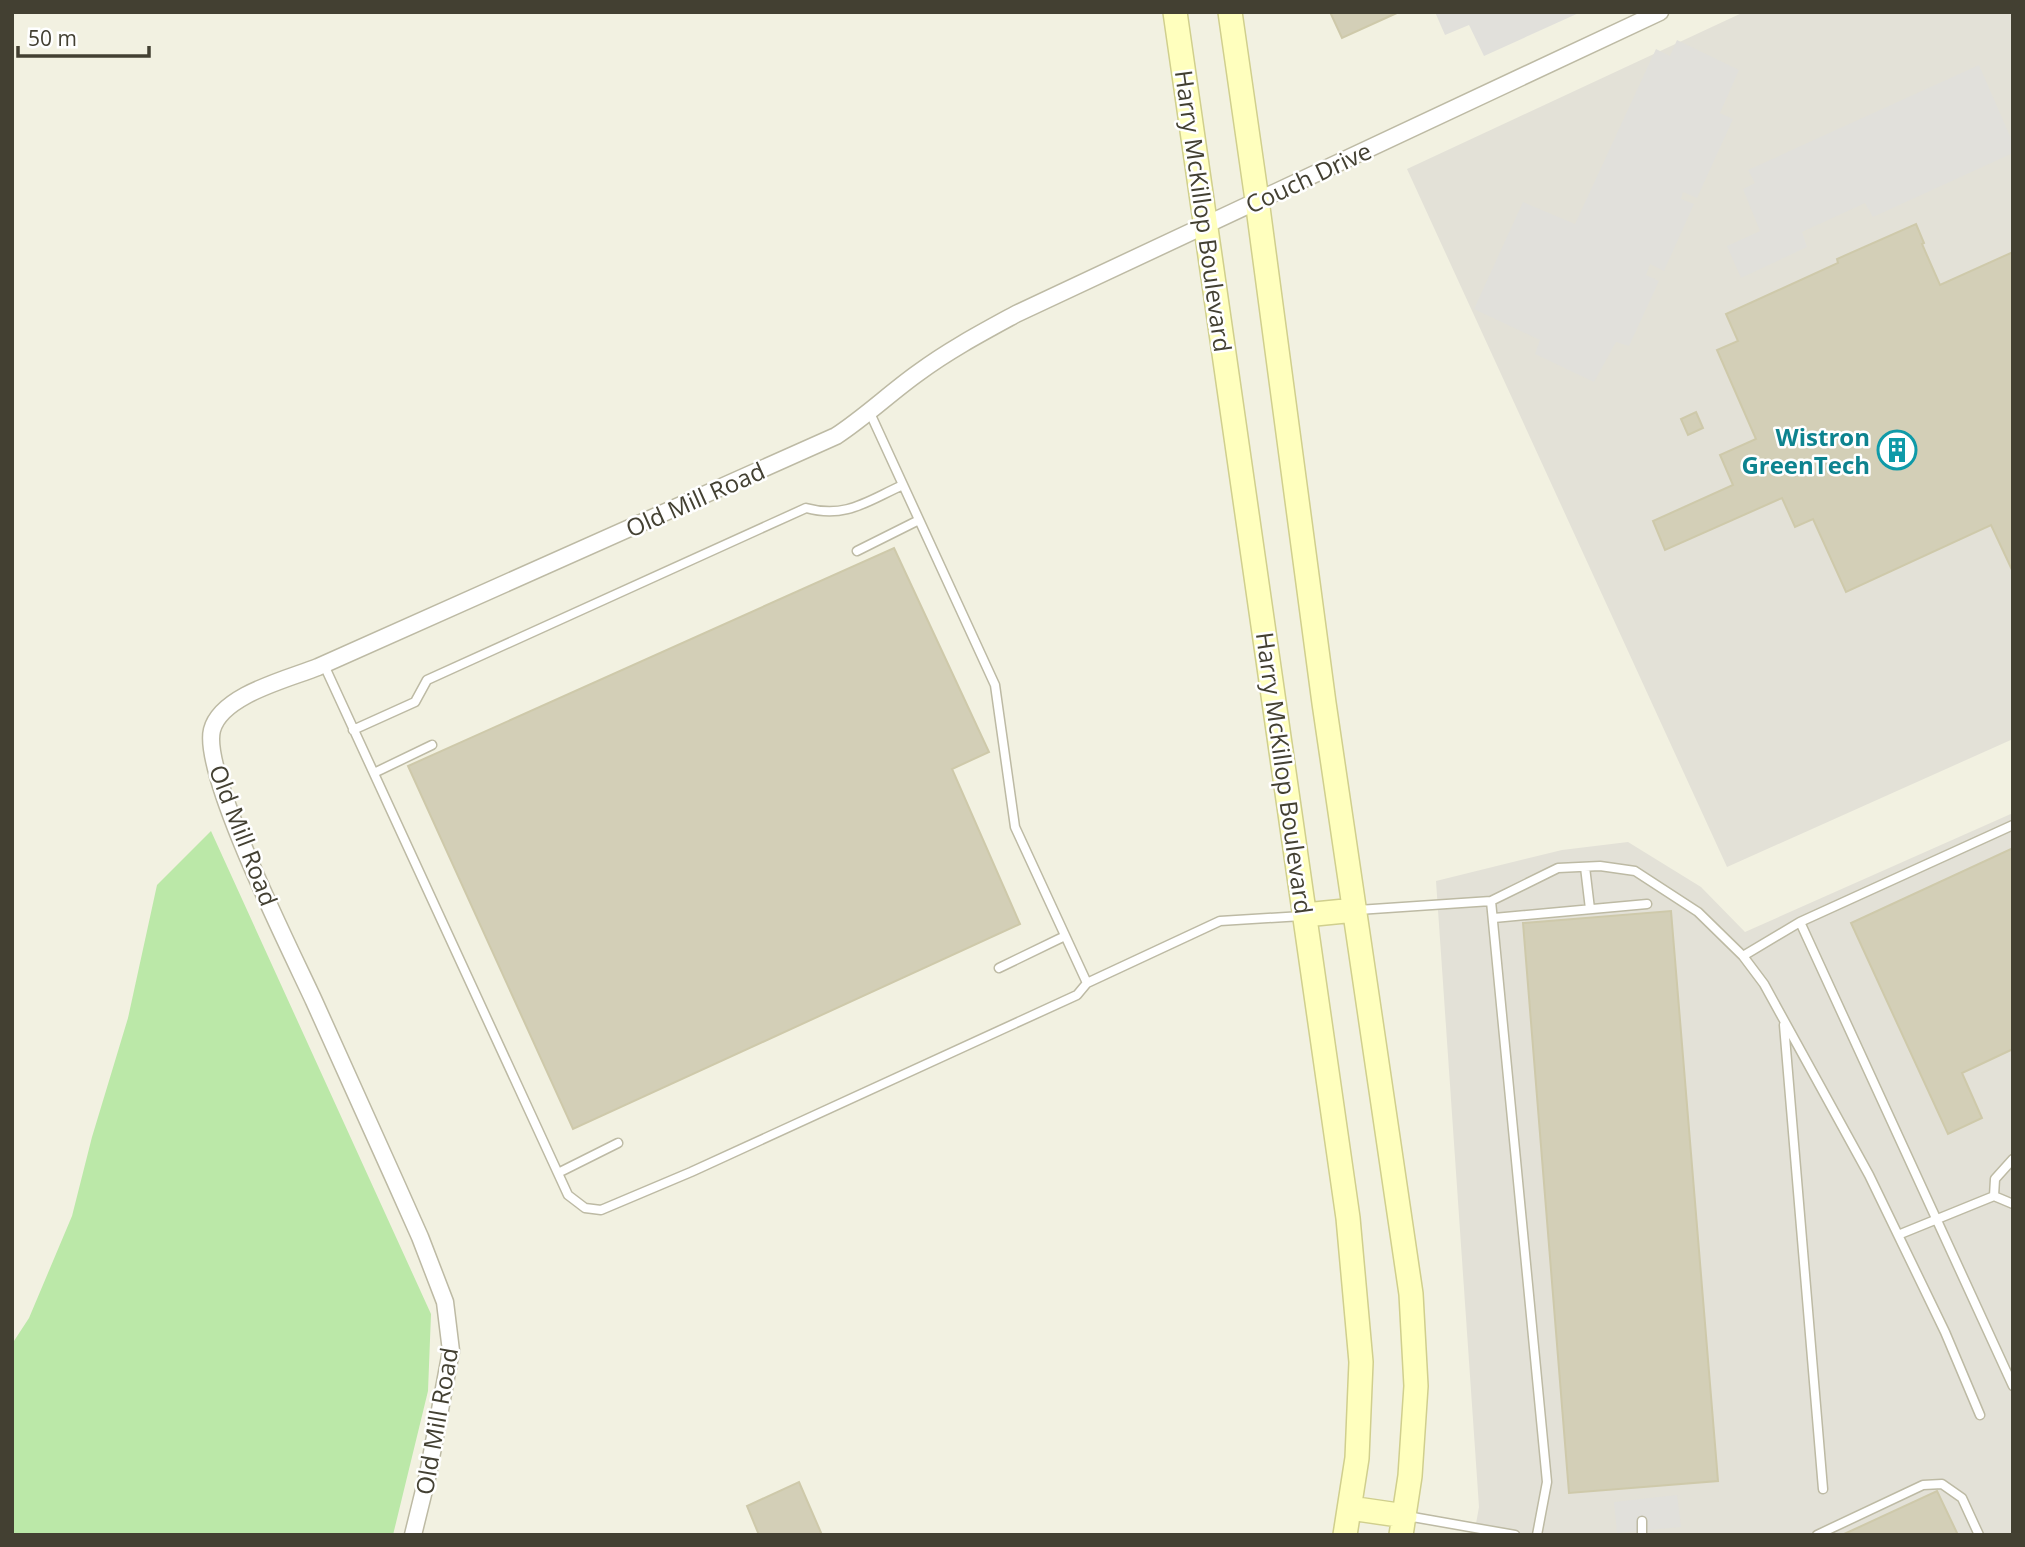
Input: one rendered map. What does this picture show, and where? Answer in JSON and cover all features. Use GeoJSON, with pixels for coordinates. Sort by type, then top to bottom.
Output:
{"type":"FeatureCollection","features":[{"type":"Feature","properties":{"kind":"main road","name":"Harry McKillop Boulevard"},"geometry":{"type":"LineString","coordinates":[[1175,12],[1348,1218],[1361,1362],[1357,1458],[1345,1535]]}},
{"type":"Feature","properties":{"kind":"main road","name":"Harry McKillop Boulevard"},"geometry":{"type":"LineString","coordinates":[[1230,12],[1258,200],[1324,703],[1410,1294],[1416,1386],[1411,1465],[1403,1525]]}},
{"type":"Feature","properties":{"kind":"main road"},"geometry":{"type":"LineString","coordinates":[[1305,915],[1354,910]]}},
{"type":"Feature","properties":{"kind":"main road"},"geometry":{"type":"LineString","coordinates":[[1350,1508],[1403,1525]]}},
{"type":"Feature","properties":{"kind":"street","name":"Couch Drive"},"geometry":{"type":"LineString","coordinates":[[782,461],[836,436],[918,373],[990,328],[1660,12]]}},
{"type":"Feature","properties":{"kind":"street","name":"Old Mill Road"},"geometry":{"type":"LineString","coordinates":[[413,1535],[449,1373],[451,1336],[445,1302],[421,1237],[252,864],[226,798],[211,748],[212,729],[231,704],[782,461]]}},
{"type":"Feature","properties":{"kind":"lane"},"geometry":{"type":"LineString","coordinates":[[870,412],[995,685],[1015,827],[1087,982]]}},
{"type":"Feature","properties":{"kind":"lane"},"geometry":{"type":"LineString","coordinates":[[353,730],[415,702],[427,680],[806,508],[821,512],[842,512],[903,485]]}},
{"type":"Feature","properties":{"kind":"lane"},"geometry":{"type":"LineString","coordinates":[[857,551],[919,520]]}},
{"type":"Feature","properties":{"kind":"lane"},"geometry":{"type":"LineString","coordinates":[[324,664],[568,1195],[585,1208],[601,1210],[704,1166],[1077,995],[1087,982],[1220,921],[1305,915]]}},
{"type":"Feature","properties":{"kind":"lane"},"geometry":{"type":"LineString","coordinates":[[374,773],[432,745]]}},
{"type":"Feature","properties":{"kind":"lane"},"geometry":{"type":"LineString","coordinates":[[1743,956],[1800,922],[2013,825]]}},
{"type":"Feature","properties":{"kind":"lane"},"geometry":{"type":"LineString","coordinates":[[1354,910],[1492,901],[1558,868],[1600,866],[1635,871],[1698,912],[1743,956],[1764,984],[1784,1019],[1869,1175],[1945,1332],[1980,1415]]}},
{"type":"Feature","properties":{"kind":"lane"},"geometry":{"type":"LineString","coordinates":[[1585,867],[1590,909]]}},
{"type":"Feature","properties":{"kind":"lane"},"geometry":{"type":"LineString","coordinates":[[1492,901],[1547,1482],[1537,1535]]}},
{"type":"Feature","properties":{"kind":"lane"},"geometry":{"type":"LineString","coordinates":[[1494,918],[1647,904]]}},
{"type":"Feature","properties":{"kind":"lane"},"geometry":{"type":"LineString","coordinates":[[1800,922],[2013,1387]]}},
{"type":"Feature","properties":{"kind":"lane"},"geometry":{"type":"LineString","coordinates":[[999,968],[1065,936]]}},
{"type":"Feature","properties":{"kind":"lane"},"geometry":{"type":"LineString","coordinates":[[1784,1019],[1823,1489]]}},
{"type":"Feature","properties":{"kind":"lane"},"geometry":{"type":"LineString","coordinates":[[558,1173],[618,1143]]}},
{"type":"Feature","properties":{"kind":"lane"},"geometry":{"type":"LineString","coordinates":[[1994,1196],[1995,1179],[2013,1159]]}},
{"type":"Feature","properties":{"kind":"lane"},"geometry":{"type":"LineString","coordinates":[[1898,1235],[1994,1196],[2013,1204]]}},
{"type":"Feature","properties":{"kind":"lane"},"geometry":{"type":"LineString","coordinates":[[1817,1535],[1923,1485],[1942,1484],[1962,1498],[1979,1535]]}},
{"type":"Feature","properties":{"kind":"lane"},"geometry":{"type":"LineString","coordinates":[[1642,1521],[1642,1535]]}},
{"type":"Feature","properties":{"kind":"lane"},"geometry":{"type":"LineString","coordinates":[[1403,1525],[1515,1535]]}},
{"type":"Feature","properties":{"kind":"shaded area"},"geometry":{"type":"Polygon","coordinates":[[[1435,12],[1581,12],[1484,56],[1469,25],[1445,35],[1435,12]]]}},
{"type":"Feature","properties":{"kind":"shaded area"},"geometry":{"type":"Polygon","coordinates":[[[1744,12],[2013,12],[2013,739],[1727,867],[1407,169],[1744,12]]]}},
{"type":"Feature","properties":{"kind":"shaded area"},"geometry":{"type":"Polygon","coordinates":[[[1677,40],[1739,70],[1720,113],[1733,119],[1697,198],[1683,192],[1681,199],[1694,204],[1664,271],[1650,264],[1646,275],[1659,281],[1629,346],[1616,342],[1594,382],[1535,354],[1540,340],[1474,309],[1523,202],[1575,224],[1656,49],[1670,56],[1677,40]]]}},
{"type":"Feature","properties":{"kind":"shaded area"},"geometry":{"type":"Polygon","coordinates":[[[1979,65],[2013,143],[2013,153],[1873,217],[1865,203],[1802,232],[1807,247],[1741,278],[1727,246],[1760,231],[1743,189],[1755,183],[1748,170],[1979,65]]]}},
{"type":"Feature","properties":{"kind":"shaded area"},"geometry":{"type":"Polygon","coordinates":[[[2013,813],[2013,1535],[1474,1535],[1479,1507],[1436,881],[1562,850],[1628,842],[1701,887],[1745,932],[2013,813]]]}},
{"type":"Feature","properties":{"kind":"shaded area"},"geometry":{"type":"Polygon","coordinates":[[[1677,1495],[1681,1527],[1617,1533],[1614,1502],[1677,1495]]]}},
{"type":"Feature","properties":{"kind":"green space"},"geometry":{"type":"Polygon","coordinates":[[[211,831],[431,1314],[428,1391],[393,1535],[12,1535],[12,1344],[29,1318],[72,1216],[92,1137],[128,1018],[157,885],[211,831]]]}},
{"type":"Feature","properties":{"kind":"building"},"geometry":{"type":"Polygon","coordinates":[[[1330,12],[1399,12],[1342,38],[1330,12]]]}},
{"type":"Feature","properties":{"kind":"building","name":"Wistron GreenTech"},"geometry":{"type":"Polygon","coordinates":[[[1916,224],[1940,285],[2013,252],[2013,572],[1991,525],[1846,592],[1813,519],[1795,527],[1782,498],[1665,550],[1653,521],[1733,485],[1720,455],[1756,439],[1717,350],[1738,341],[1726,314],[1838,263],[1837,259],[1916,224]]]}},
{"type":"Feature","properties":{"kind":"building"},"geometry":{"type":"Polygon","coordinates":[[[1696,412],[1703,428],[1688,435],[1681,419],[1696,412]]]}},
{"type":"Feature","properties":{"kind":"building"},"geometry":{"type":"Polygon","coordinates":[[[894,548],[989,752],[952,769],[1020,924],[573,1129],[408,766],[894,548]]]}},
{"type":"Feature","properties":{"kind":"building"},"geometry":{"type":"Polygon","coordinates":[[[2013,848],[2013,1049],[1962,1073],[1982,1118],[1948,1134],[1851,923],[2013,848]]]}},
{"type":"Feature","properties":{"kind":"building"},"geometry":{"type":"Polygon","coordinates":[[[1671,911],[1718,1481],[1569,1493],[1523,923],[1671,911]]]}},
{"type":"Feature","properties":{"kind":"building"},"geometry":{"type":"Polygon","coordinates":[[[799,1482],[822,1535],[759,1535],[747,1506],[799,1482]]]}},
{"type":"Feature","properties":{"kind":"building"},"geometry":{"type":"Polygon","coordinates":[[[1937,1491],[1958,1535],[1842,1535],[1937,1491]]]}},
{"type":"Feature","properties":{"kind":"place","name":"Wistron GreenTech"},"geometry":{"type":"Point","coordinates":[1897,450]}}]}
